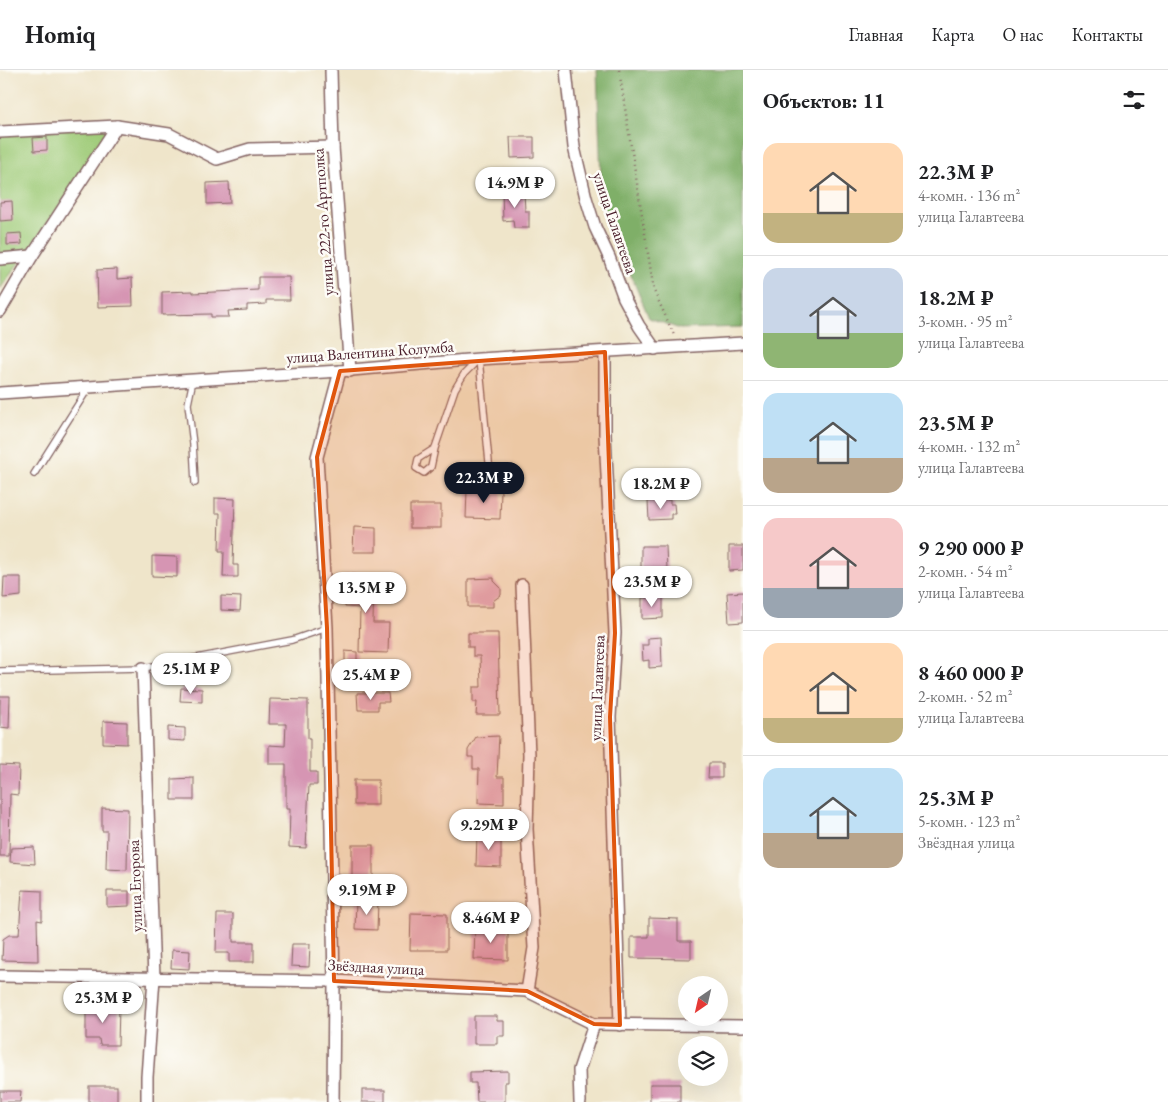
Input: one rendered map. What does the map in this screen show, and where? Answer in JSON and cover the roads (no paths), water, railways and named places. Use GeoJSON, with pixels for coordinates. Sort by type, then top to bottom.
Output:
{"type":"FeatureCollection","features":[{"type":"Feature","properties":{"kind":"street","name":"улица 222-го Артполка"},"geometry":{"type":"LineString","coordinates":[[331,70],[333,147],[345,371],[317,457],[327,628],[334,981],[333,1102]]}},
{"type":"Feature","properties":{"kind":"street","name":"улица Галавтеева"},"geometry":{"type":"LineString","coordinates":[[566,70],[574,147],[586,198],[595,226],[624,298],[639,326],[655,349]]}},
{"type":"Feature","properties":{"kind":"street"},"geometry":{"type":"LineString","coordinates":[[0,132],[117,126],[170,134],[217,159],[250,149],[333,147]]}},
{"type":"Feature","properties":{"kind":"street"},"geometry":{"type":"LineString","coordinates":[[0,312],[32,256],[117,126]]}},
{"type":"Feature","properties":{"kind":"street"},"geometry":{"type":"LineString","coordinates":[[0,259],[32,256]]}},
{"type":"Feature","properties":{"kind":"street","name":"улица Валентина Колумба"},"geometry":{"type":"LineString","coordinates":[[0,393],[345,371],[479,359],[743,343]]}},
{"type":"Feature","properties":{"kind":"street","name":"улица Галавтеева"},"geometry":{"type":"LineString","coordinates":[[605,352],[605,435],[615,633],[610,718],[620,1025]]}},
{"type":"Feature","properties":{"kind":"street"},"geometry":{"type":"LineString","coordinates":[[522,585],[530,755],[527,829],[534,948],[527,991]]}},
{"type":"Feature","properties":{"kind":"street","name":"улица Егорова"},"geometry":{"type":"LineString","coordinates":[[143,668],[154,978],[147,1102]]}},
{"type":"Feature","properties":{"kind":"street","name":"Звёздная улица"},"geometry":{"type":"LineString","coordinates":[[0,976],[334,981],[527,991],[594,1024],[743,1026]]}},
{"type":"Feature","properties":{"kind":"street"},"geometry":{"type":"LineString","coordinates":[[580,1102],[579,1070],[594,1024]]}},
{"type":"Feature","properties":{"kind":"lane"},"geometry":{"type":"LineString","coordinates":[[435,448],[456,389],[464,374],[479,359]]}},
{"type":"Feature","properties":{"kind":"lane"},"geometry":{"type":"LineString","coordinates":[[479,359],[490,472]]}},
{"type":"Feature","properties":{"kind":"lane"},"geometry":{"type":"LineString","coordinates":[[193,380],[188,404],[195,483]]}},
{"type":"Feature","properties":{"kind":"lane"},"geometry":{"type":"LineString","coordinates":[[34,474],[89,387]]}},
{"type":"Feature","properties":{"kind":"lane"},"geometry":{"type":"LineString","coordinates":[[0,671],[143,668],[292,640],[327,628]]}}]}
